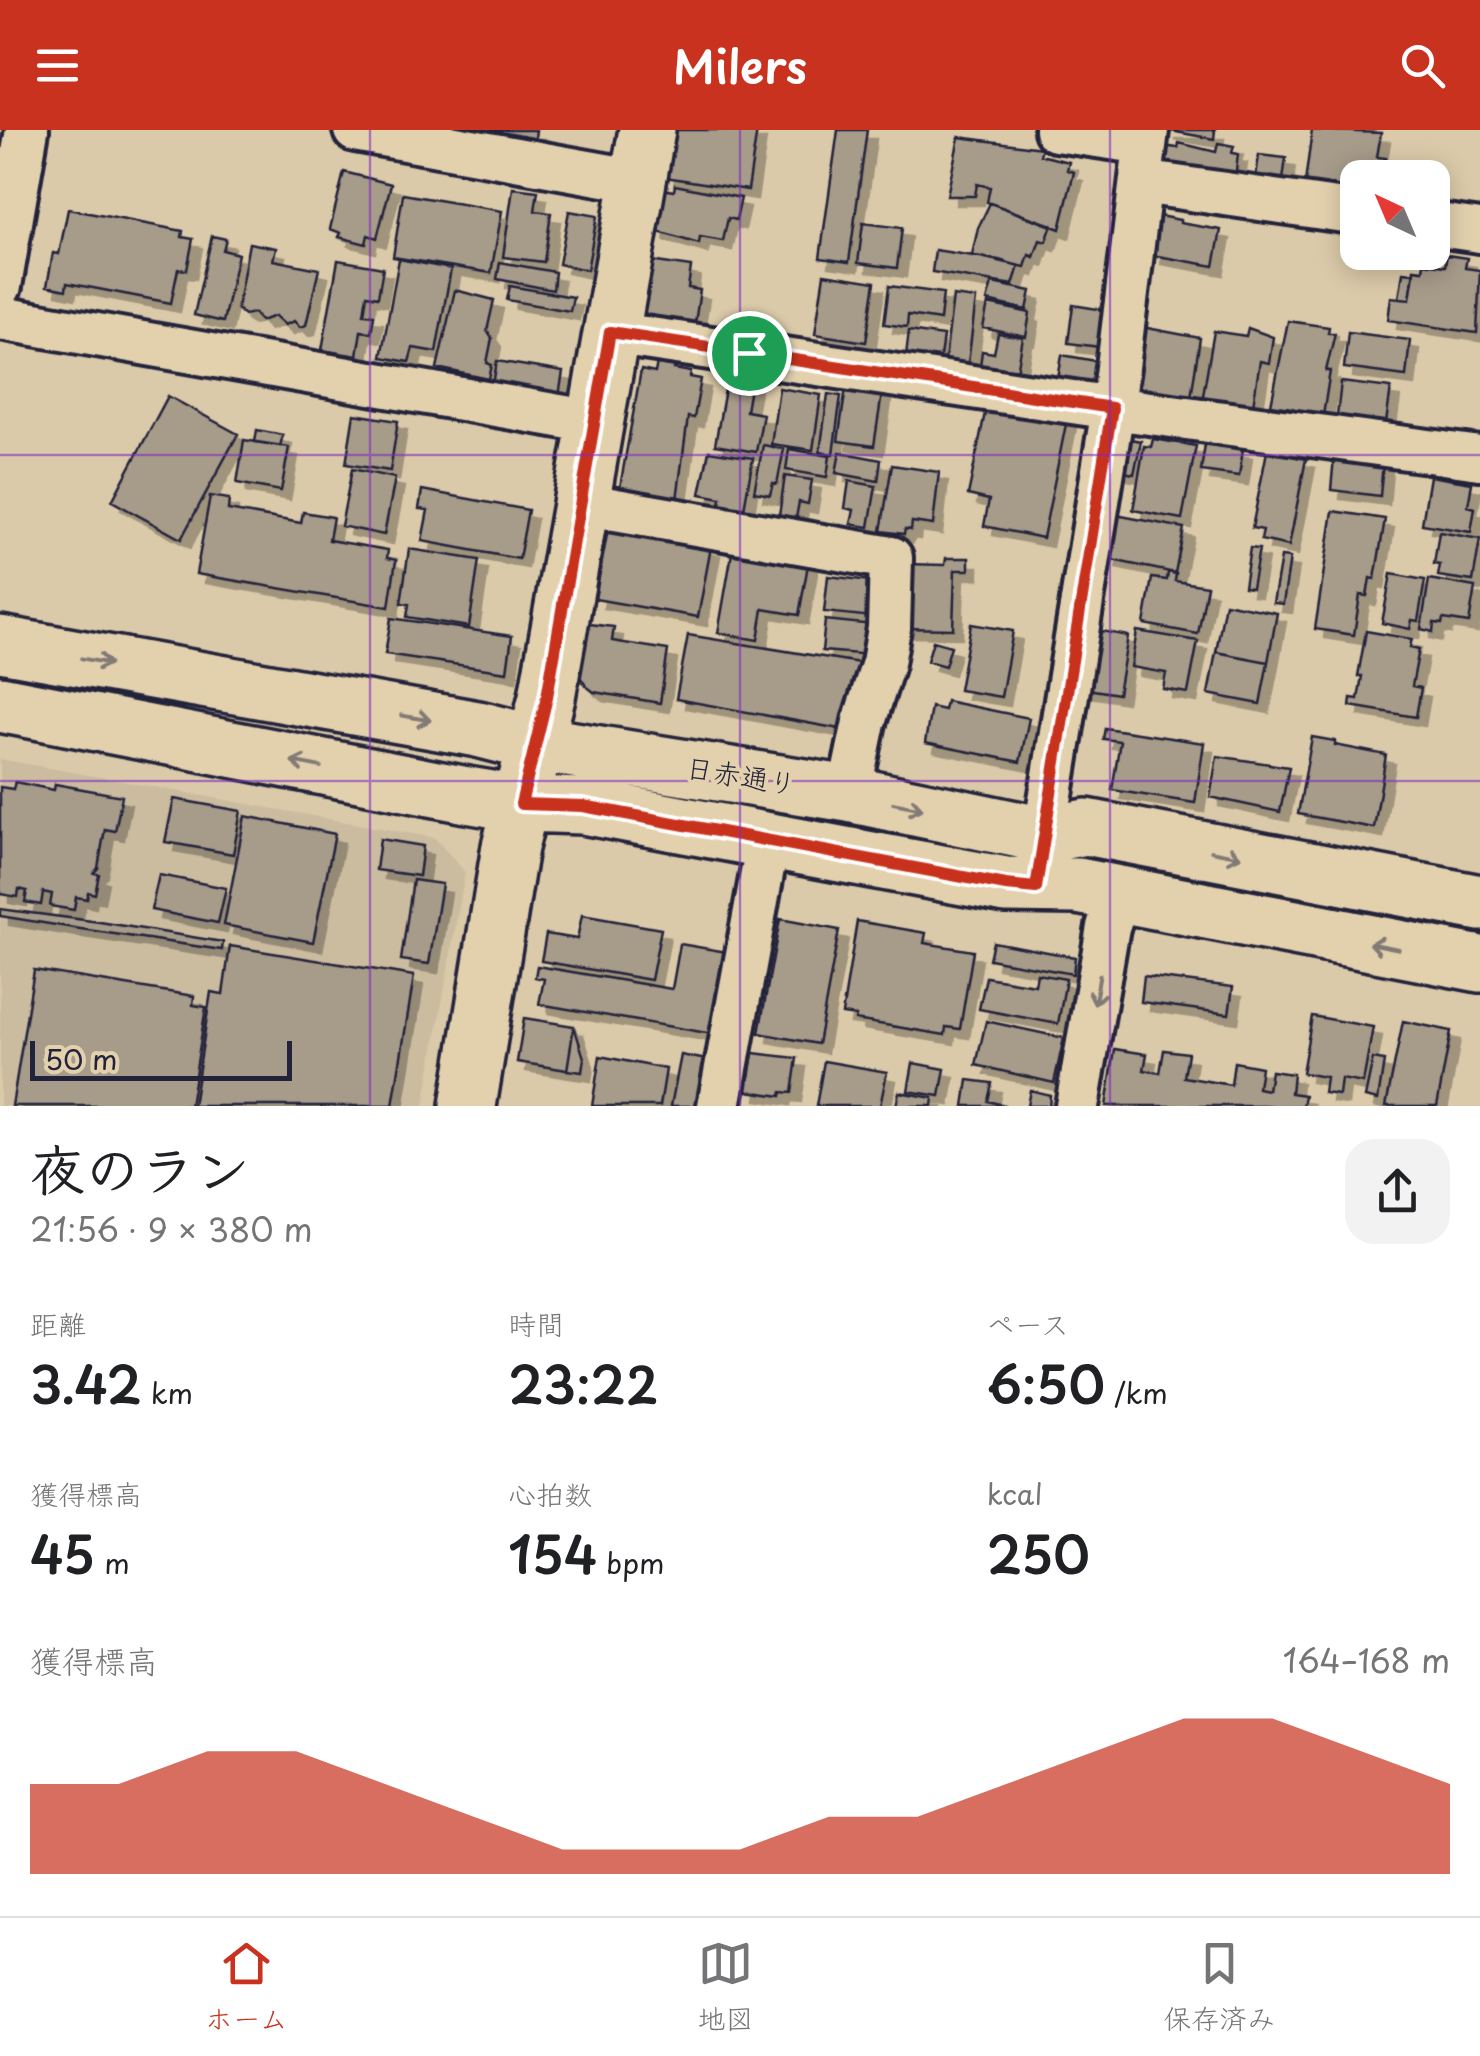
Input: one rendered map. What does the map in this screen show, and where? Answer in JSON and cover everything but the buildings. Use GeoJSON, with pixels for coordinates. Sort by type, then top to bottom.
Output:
{"type":"FeatureCollection","features":[{"type":"Feature","properties":{"kind":"main road"},"geometry":{"type":"LineString","coordinates":[[468,1106],[510,847],[537,744],[642,156]]}},
{"type":"Feature","properties":{"kind":"main road","name":"日赤通り"},"geometry":{"type":"LineString","coordinates":[[0,644],[478,729],[537,744],[849,794],[1044,835],[1086,827],[1480,903]]}},
{"type":"Feature","properties":{"kind":"main road","name":"日赤通り"},"geometry":{"type":"LineString","coordinates":[[0,704],[521,804],[583,806],[1036,888],[1078,886],[1480,964]]}},
{"type":"Feature","properties":{"kind":"street"},"geometry":{"type":"LineString","coordinates":[[0,286],[27,130]]}},
{"type":"Feature","properties":{"kind":"street"},"geometry":{"type":"LineString","coordinates":[[355,130],[642,156]]}},
{"type":"Feature","properties":{"kind":"street"},"geometry":{"type":"LineString","coordinates":[[1056,130],[1340,208]]}},
{"type":"Feature","properties":{"kind":"street"},"geometry":{"type":"LineString","coordinates":[[1036,888],[1112,408],[1145,152]]}},
{"type":"Feature","properties":{"kind":"street"},"geometry":{"type":"LineString","coordinates":[[1450,227],[1480,231]]}},
{"type":"Feature","properties":{"kind":"street"},"geometry":{"type":"LineString","coordinates":[[0,318],[594,422]]}},
{"type":"Feature","properties":{"kind":"street"},"geometry":{"type":"LineString","coordinates":[[610,332],[1112,408],[1480,458]]}},
{"type":"Feature","properties":{"kind":"street"},"geometry":{"type":"LineString","coordinates":[[581,504],[891,558],[889,628],[883,663],[864,722],[849,794]]}},
{"type":"Feature","properties":{"kind":"street"},"geometry":{"type":"LineString","coordinates":[[719,1106],[768,842]]}},
{"type":"Feature","properties":{"kind":"street"},"geometry":{"type":"LineString","coordinates":[[1076,1106],[1108,927],[1119,895]]}},
{"type":"Feature","properties":{"kind":"shaded area"},"geometry":{"type":"Polygon","coordinates":[[[0,759],[435,838],[465,872],[424,1106],[0,1106],[0,759]]]}},
{"type":"Feature","properties":{"kind":"route"},"geometry":{"type":"LineString","coordinates":[[610,332],[749,353],[1112,408],[1036,888],[583,806],[521,804],[547,697],[610,332]]}}]}
